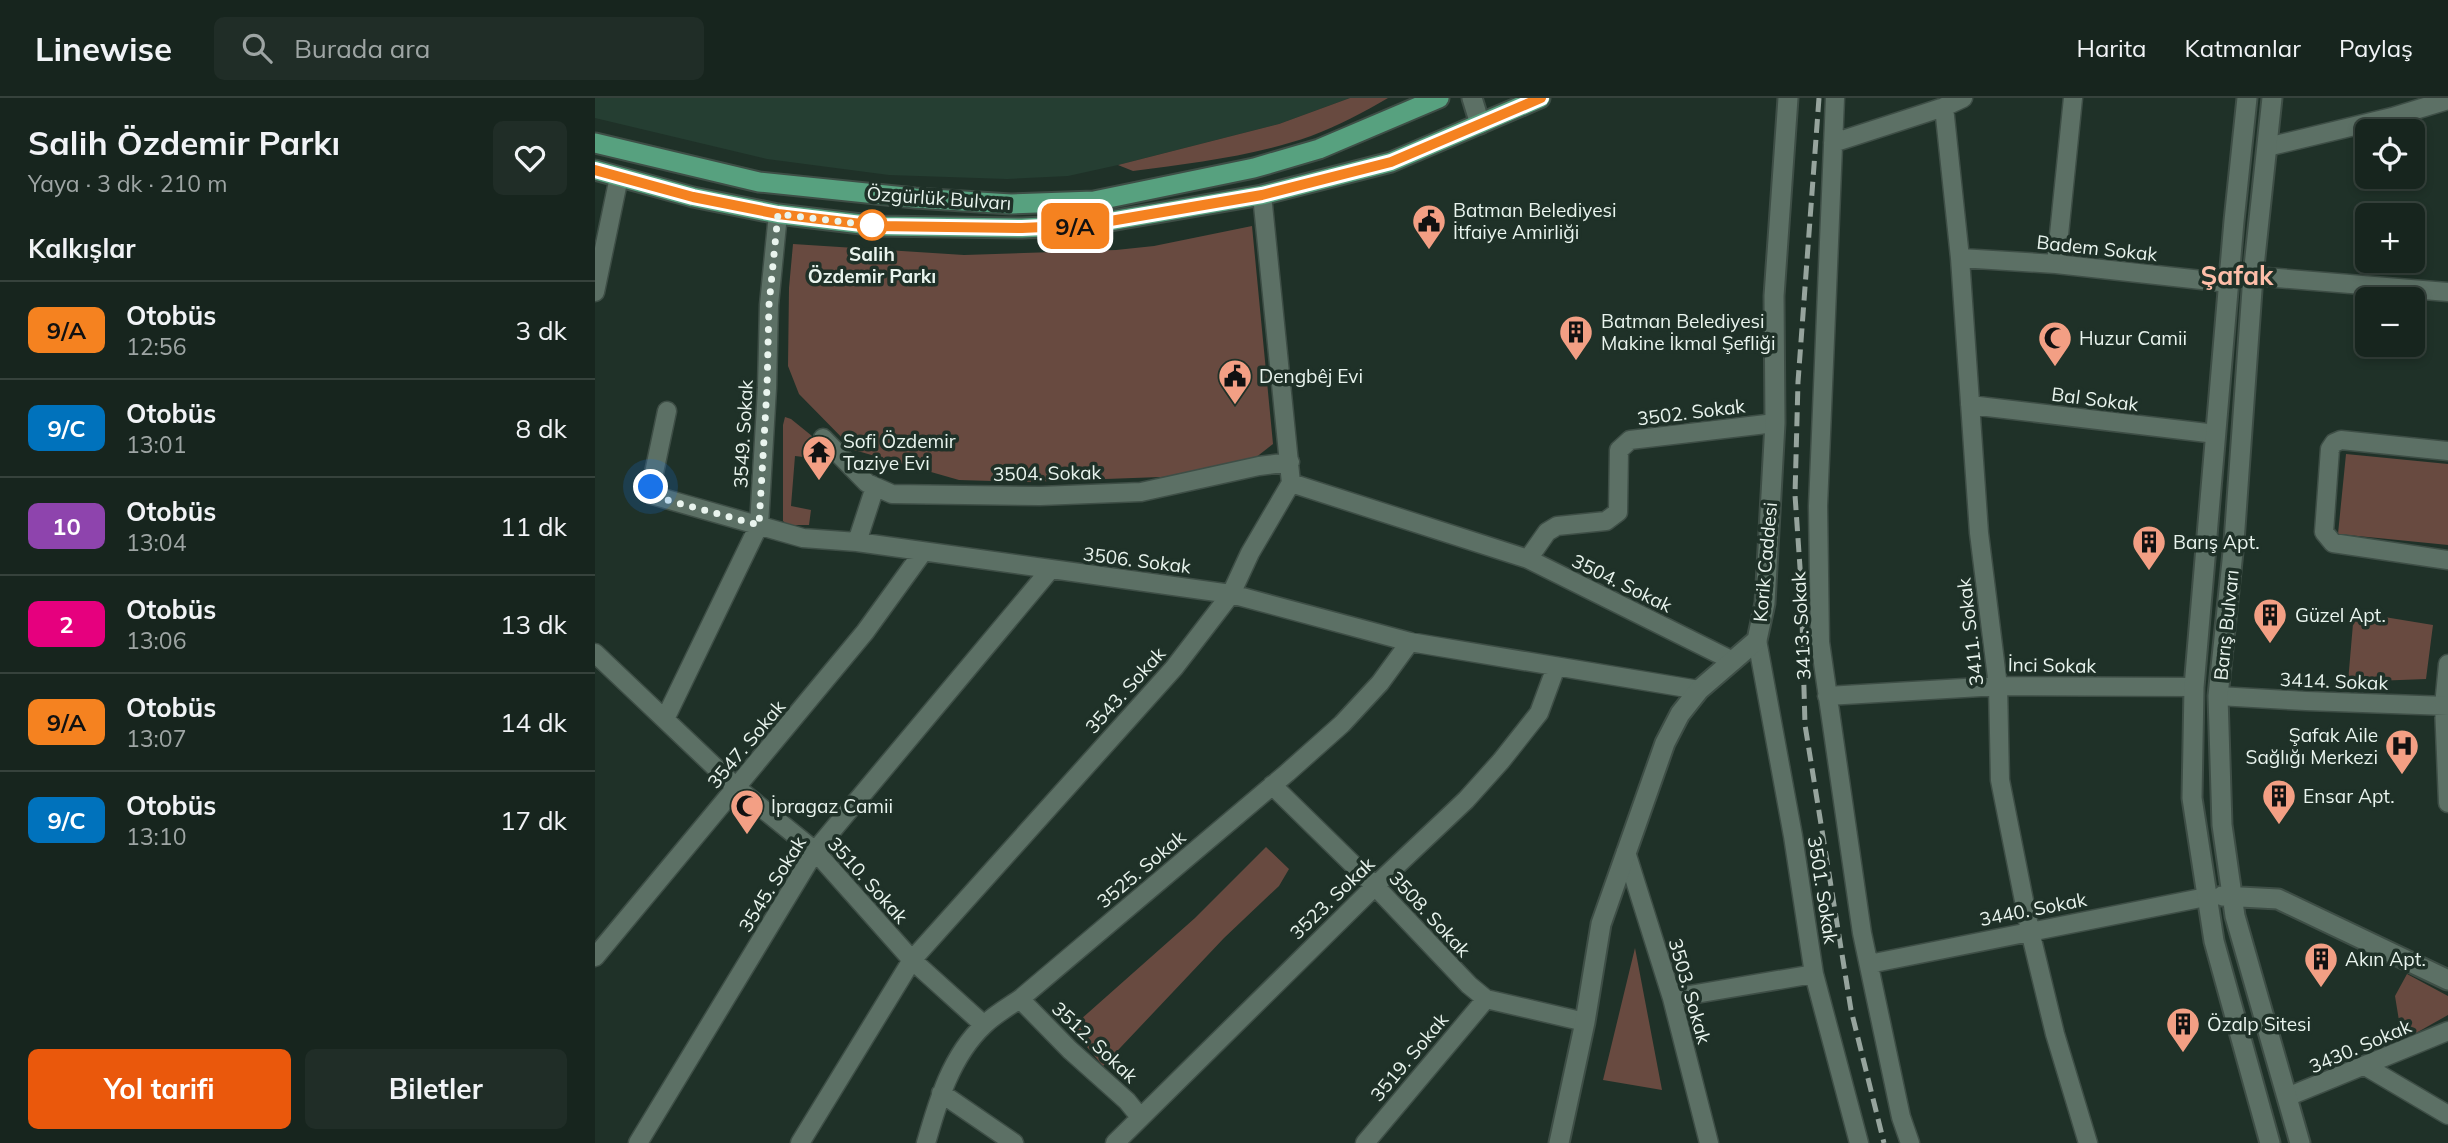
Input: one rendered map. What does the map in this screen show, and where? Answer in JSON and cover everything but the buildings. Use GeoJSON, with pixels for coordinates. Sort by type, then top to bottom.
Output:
{"type":"FeatureCollection","features":[{"type":"Feature","properties":{"kind":"main road","name":"Özgürlük Bulvarı"},"geometry":{"type":"LineString","coordinates":[[595,143],[759,182],[915,198],[1011,204],[1094,201],[1254,168],[1319,149],[1439,98]]}},
{"type":"Feature","properties":{"kind":"main road"},"geometry":{"type":"LineString","coordinates":[[1472,98],[1479,124]]}},
{"type":"Feature","properties":{"kind":"main road","name":"Özgürlük Bulvarı"},"geometry":{"type":"LineString","coordinates":[[595,170],[693,197],[778,214],[878,226],[1074,226],[1262,195],[1391,162],[1541,98]]}},
{"type":"Feature","properties":{"kind":"main road","name":"Korik Caddesi"},"geometry":{"type":"LineString","coordinates":[[1559,1143],[1585,1021],[1601,924],[1665,743],[1680,714],[1699,690],[1757,640],[1765,603],[1775,423],[1774,296],[1788,98]]}},
{"type":"Feature","properties":{"kind":"main road","name":"Barış Bulvarı"},"geometry":{"type":"LineString","coordinates":[[2248,98],[2228,283],[2194,688],[2192,798],[2214,941],[2270,1143]]}},
{"type":"Feature","properties":{"kind":"main road","name":"Barış Bulvarı"},"geometry":{"type":"LineString","coordinates":[[2272,98],[2253,276],[2234,542],[2218,696],[2222,825],[2235,916],[2300,1143]]}},
{"type":"Feature","properties":{"kind":"main road"},"geometry":{"type":"LineString","coordinates":[[2206,897],[2278,899],[2448,980]]}},
{"type":"Feature","properties":{"kind":"street","name":"3413. Sokak"},"geometry":{"type":"LineString","coordinates":[[1835,98],[1818,506],[1820,642],[1869,964],[1901,1117],[1910,1143]]}},
{"type":"Feature","properties":{"kind":"street"},"geometry":{"type":"LineString","coordinates":[[1833,143],[1944,107],[1963,98]]}},
{"type":"Feature","properties":{"kind":"street"},"geometry":{"type":"LineString","coordinates":[[2056,264],[2073,98]]}},
{"type":"Feature","properties":{"kind":"street"},"geometry":{"type":"LineString","coordinates":[[2267,147],[2392,117],[2448,100]]}},
{"type":"Feature","properties":{"kind":"street","name":"3411. Sokak"},"geometry":{"type":"LineString","coordinates":[[1944,107],[1960,258],[1979,533],[1998,686],[2000,780],[2030,931],[2055,1034],[2088,1143]]}},
{"type":"Feature","properties":{"kind":"street"},"geometry":{"type":"LineString","coordinates":[[595,292],[619,177]]}},
{"type":"Feature","properties":{"kind":"street"},"geometry":{"type":"LineString","coordinates":[[1262,195],[1291,483]]}},
{"type":"Feature","properties":{"kind":"street","name":"3549. Sokak"},"geometry":{"type":"LineString","coordinates":[[665,719],[759,525],[769,305],[778,214]]}},
{"type":"Feature","properties":{"kind":"street","name":"Badem Sokak"},"geometry":{"type":"LineString","coordinates":[[1960,258],[2056,264],[2228,283]]}},
{"type":"Feature","properties":{"kind":"street"},"geometry":{"type":"LineString","coordinates":[[2253,276],[2448,292]]}},
{"type":"Feature","properties":{"kind":"street","name":"Bal Sokak"},"geometry":{"type":"LineString","coordinates":[[1970,405],[2216,434]]}},
{"type":"Feature","properties":{"kind":"street","name":"3506. Sokak"},"geometry":{"type":"LineString","coordinates":[[667,411],[651,487],[652,495],[803,538],[857,542],[1231,594],[1410,642],[1699,690]]}},
{"type":"Feature","properties":{"kind":"street","name":"3502. Sokak"},"geometry":{"type":"LineString","coordinates":[[1528,559],[1547,532],[1557,526],[1606,522],[1618,512],[1619,450],[1630,440],[1775,423]]}},
{"type":"Feature","properties":{"kind":"street","name":"3504. Sokak"},"geometry":{"type":"LineString","coordinates":[[823,438],[867,483],[892,494],[1040,496],[1141,492],[1259,466],[1290,462]]}},
{"type":"Feature","properties":{"kind":"street"},"geometry":{"type":"LineString","coordinates":[[2448,451],[2341,440],[2335,443],[2330,449],[2324,532],[2333,543],[2448,560]]}},
{"type":"Feature","properties":{"kind":"street","name":"3504. Sokak"},"geometry":{"type":"LineString","coordinates":[[1291,483],[1528,559],[1733,661]]}},
{"type":"Feature","properties":{"kind":"street","name":"3543. Sokak"},"geometry":{"type":"LineString","coordinates":[[800,1143],[912,960],[1174,668],[1231,594],[1250,553],[1291,483]]}},
{"type":"Feature","properties":{"kind":"street"},"geometry":{"type":"LineString","coordinates":[[857,542],[875,486]]}},
{"type":"Feature","properties":{"kind":"street","name":"3547. Sokak"},"geometry":{"type":"LineString","coordinates":[[595,957],[865,632],[923,552]]}},
{"type":"Feature","properties":{"kind":"street","name":"3545. Sokak"},"geometry":{"type":"LineString","coordinates":[[638,1143],[815,851],[1051,570]]}},
{"type":"Feature","properties":{"kind":"street","name":"3501. Sokak"},"geometry":{"type":"LineString","coordinates":[[1757,640],[1793,836],[1814,974],[1859,1143]]}},
{"type":"Feature","properties":{"kind":"street","name":"3525. Sokak"},"geometry":{"type":"LineString","coordinates":[[926,1143],[941,1093],[957,1059],[983,1026],[1020,999],[1342,724],[1380,683],[1410,642]]}},
{"type":"Feature","properties":{"kind":"street","name":"3510. Sokak"},"geometry":{"type":"LineString","coordinates":[[595,653],[737,788],[815,851],[912,960],[983,1026]]}},
{"type":"Feature","properties":{"kind":"street"},"geometry":{"type":"LineString","coordinates":[[2448,664],[2448,803]]}},
{"type":"Feature","properties":{"kind":"street","name":"3523. Sokak"},"geometry":{"type":"LineString","coordinates":[[1115,1143],[1466,800],[1539,713],[1556,667]]}},
{"type":"Feature","properties":{"kind":"street","name":"İnci Sokak"},"geometry":{"type":"LineString","coordinates":[[1827,695],[1998,686],[2194,688]]}},
{"type":"Feature","properties":{"kind":"street","name":"3414. Sokak"},"geometry":{"type":"LineString","coordinates":[[2218,696],[2446,706]]}},
{"type":"Feature","properties":{"kind":"street","name":"3508. Sokak"},"geometry":{"type":"LineString","coordinates":[[1272,785],[1375,886],[1469,985],[1486,999],[1585,1021]]}},
{"type":"Feature","properties":{"kind":"street","name":"3503. Sokak"},"geometry":{"type":"LineString","coordinates":[[1626,852],[1672,998],[1709,1143]]}},
{"type":"Feature","properties":{"kind":"street","name":"3440. Sokak"},"geometry":{"type":"LineString","coordinates":[[1869,964],[2206,897]]}},
{"type":"Feature","properties":{"kind":"street"},"geometry":{"type":"LineString","coordinates":[[1672,998],[1814,974]]}},
{"type":"Feature","properties":{"kind":"street","name":"3512. Sokak"},"geometry":{"type":"LineString","coordinates":[[1020,999],[1070,1050],[1127,1101],[1140,1117]]}},
{"type":"Feature","properties":{"kind":"street","name":"3519. Sokak"},"geometry":{"type":"LineString","coordinates":[[1365,1143],[1486,999]]}},
{"type":"Feature","properties":{"kind":"street","name":"3430. Sokak"},"geometry":{"type":"LineString","coordinates":[[2287,1097],[2448,1031]]}},
{"type":"Feature","properties":{"kind":"street"},"geometry":{"type":"LineString","coordinates":[[2365,1066],[2448,1115]]}},
{"type":"Feature","properties":{"kind":"street"},"geometry":{"type":"LineString","coordinates":[[941,1093],[1014,1143]]}},
{"type":"Feature","properties":{"kind":"shaded area"},"geometry":{"type":"Polygon","coordinates":[[[595,98],[1350,98],[1279,124],[1118,165],[1068,176],[1007,179],[889,175],[767,159],[595,118],[595,98]]]}},
{"type":"Feature","properties":{"kind":"shaded area"},"geometry":{"type":"Polygon","coordinates":[[[1350,98],[1388,98],[1321,132],[1267,149],[1133,171],[1118,165],[1279,124],[1350,98]]]}},
{"type":"Feature","properties":{"kind":"shaded area","name":"Salih Özdemir Parkı"},"geometry":{"type":"Polygon","coordinates":[[[1252,226],[1273,444],[1250,462],[1188,476],[1024,482],[959,480],[854,450],[799,394],[788,366],[789,288],[793,244],[964,255],[1116,250],[1154,246],[1252,226]]]}},
{"type":"Feature","properties":{"kind":"shaded area"},"geometry":{"type":"Polygon","coordinates":[[[785,417],[812,436],[812,458],[795,456],[791,506],[811,510],[809,525],[788,525],[783,521],[785,417]]]}},
{"type":"Feature","properties":{"kind":"shaded area"},"geometry":{"type":"Polygon","coordinates":[[[2346,454],[2448,464],[2448,545],[2338,534],[2346,454]]]}},
{"type":"Feature","properties":{"kind":"shaded area"},"geometry":{"type":"Polygon","coordinates":[[[2354,612],[2433,625],[2426,679],[2348,682],[2354,612]]]}},
{"type":"Feature","properties":{"kind":"shaded area"},"geometry":{"type":"Polygon","coordinates":[[[1266,847],[1289,869],[1279,886],[1224,938],[1103,1066],[1071,1028],[1195,918],[1266,847]]]}},
{"type":"Feature","properties":{"kind":"shaded area"},"geometry":{"type":"Polygon","coordinates":[[[1635,948],[1662,1090],[1603,1080],[1635,948]]]}},
{"type":"Feature","properties":{"kind":"shaded area"},"geometry":{"type":"Polygon","coordinates":[[[2407,974],[2448,996],[2448,1015],[2416,1033],[2401,1033],[2395,996],[2407,974]]]}},
{"type":"Feature","properties":{"kind":"railway"},"geometry":{"type":"LineString","coordinates":[[1819,98],[1798,382],[1795,495],[1801,582],[1805,725],[1851,1010],[1884,1143]]}},
{"type":"Feature","properties":{"kind":"bus line","name":"9/A"},"geometry":{"type":"LineString","coordinates":[[595,170],[693,197],[778,214],[878,226],[1022,228],[1087,225],[1262,195],[1391,162],[1541,98]]}},
{"type":"Feature","properties":{"kind":"place","name":"Salih Özdemir Parkı"},"geometry":{"type":"Point","coordinates":[872,225]}},
{"type":"Feature","properties":{"kind":"place","name":"Batman Belediyesi İtfaiye Amirliği"},"geometry":{"type":"Point","coordinates":[1429,251]}},
{"type":"Feature","properties":{"kind":"place","name":"Batman Belediyesi Makine İkmal Şefliği"},"geometry":{"type":"Point","coordinates":[1576,362]}},
{"type":"Feature","properties":{"kind":"place","name":"Huzur Camii"},"geometry":{"type":"Point","coordinates":[2055,368]}},
{"type":"Feature","properties":{"kind":"place","name":"Dengbêj Evi"},"geometry":{"type":"Point","coordinates":[1235,406]}},
{"type":"Feature","properties":{"kind":"place","name":"Sofi Özdemir Taziye Evi"},"geometry":{"type":"Point","coordinates":[819,482]}},
{"type":"Feature","properties":{"kind":"place","name":"Barış Apt."},"geometry":{"type":"Point","coordinates":[2149,572]}},
{"type":"Feature","properties":{"kind":"place","name":"Güzel Apt."},"geometry":{"type":"Point","coordinates":[2270,645]}},
{"type":"Feature","properties":{"kind":"place","name":"Şafak Aile Sağlığı Merkezi"},"geometry":{"type":"Point","coordinates":[2402,776]}},
{"type":"Feature","properties":{"kind":"place","name":"Ensar Apt."},"geometry":{"type":"Point","coordinates":[2279,826]}},
{"type":"Feature","properties":{"kind":"place","name":"İpragaz Camii"},"geometry":{"type":"Point","coordinates":[747,836]}},
{"type":"Feature","properties":{"kind":"place","name":"Akın Apt."},"geometry":{"type":"Point","coordinates":[2321,989]}},
{"type":"Feature","properties":{"kind":"place","name":"Özalp Sitesi"},"geometry":{"type":"Point","coordinates":[2183,1054]}},
{"type":"Feature","properties":{"kind":"district","name":"Şafak"},"geometry":{"type":"Point","coordinates":[2237,275]}},
{"type":"Feature","properties":{"kind":"route"},"geometry":{"type":"LineString","coordinates":[[651,487],[652,495],[656,497],[759,525],[769,305],[778,214],[878,226],[872,225]]}}]}
